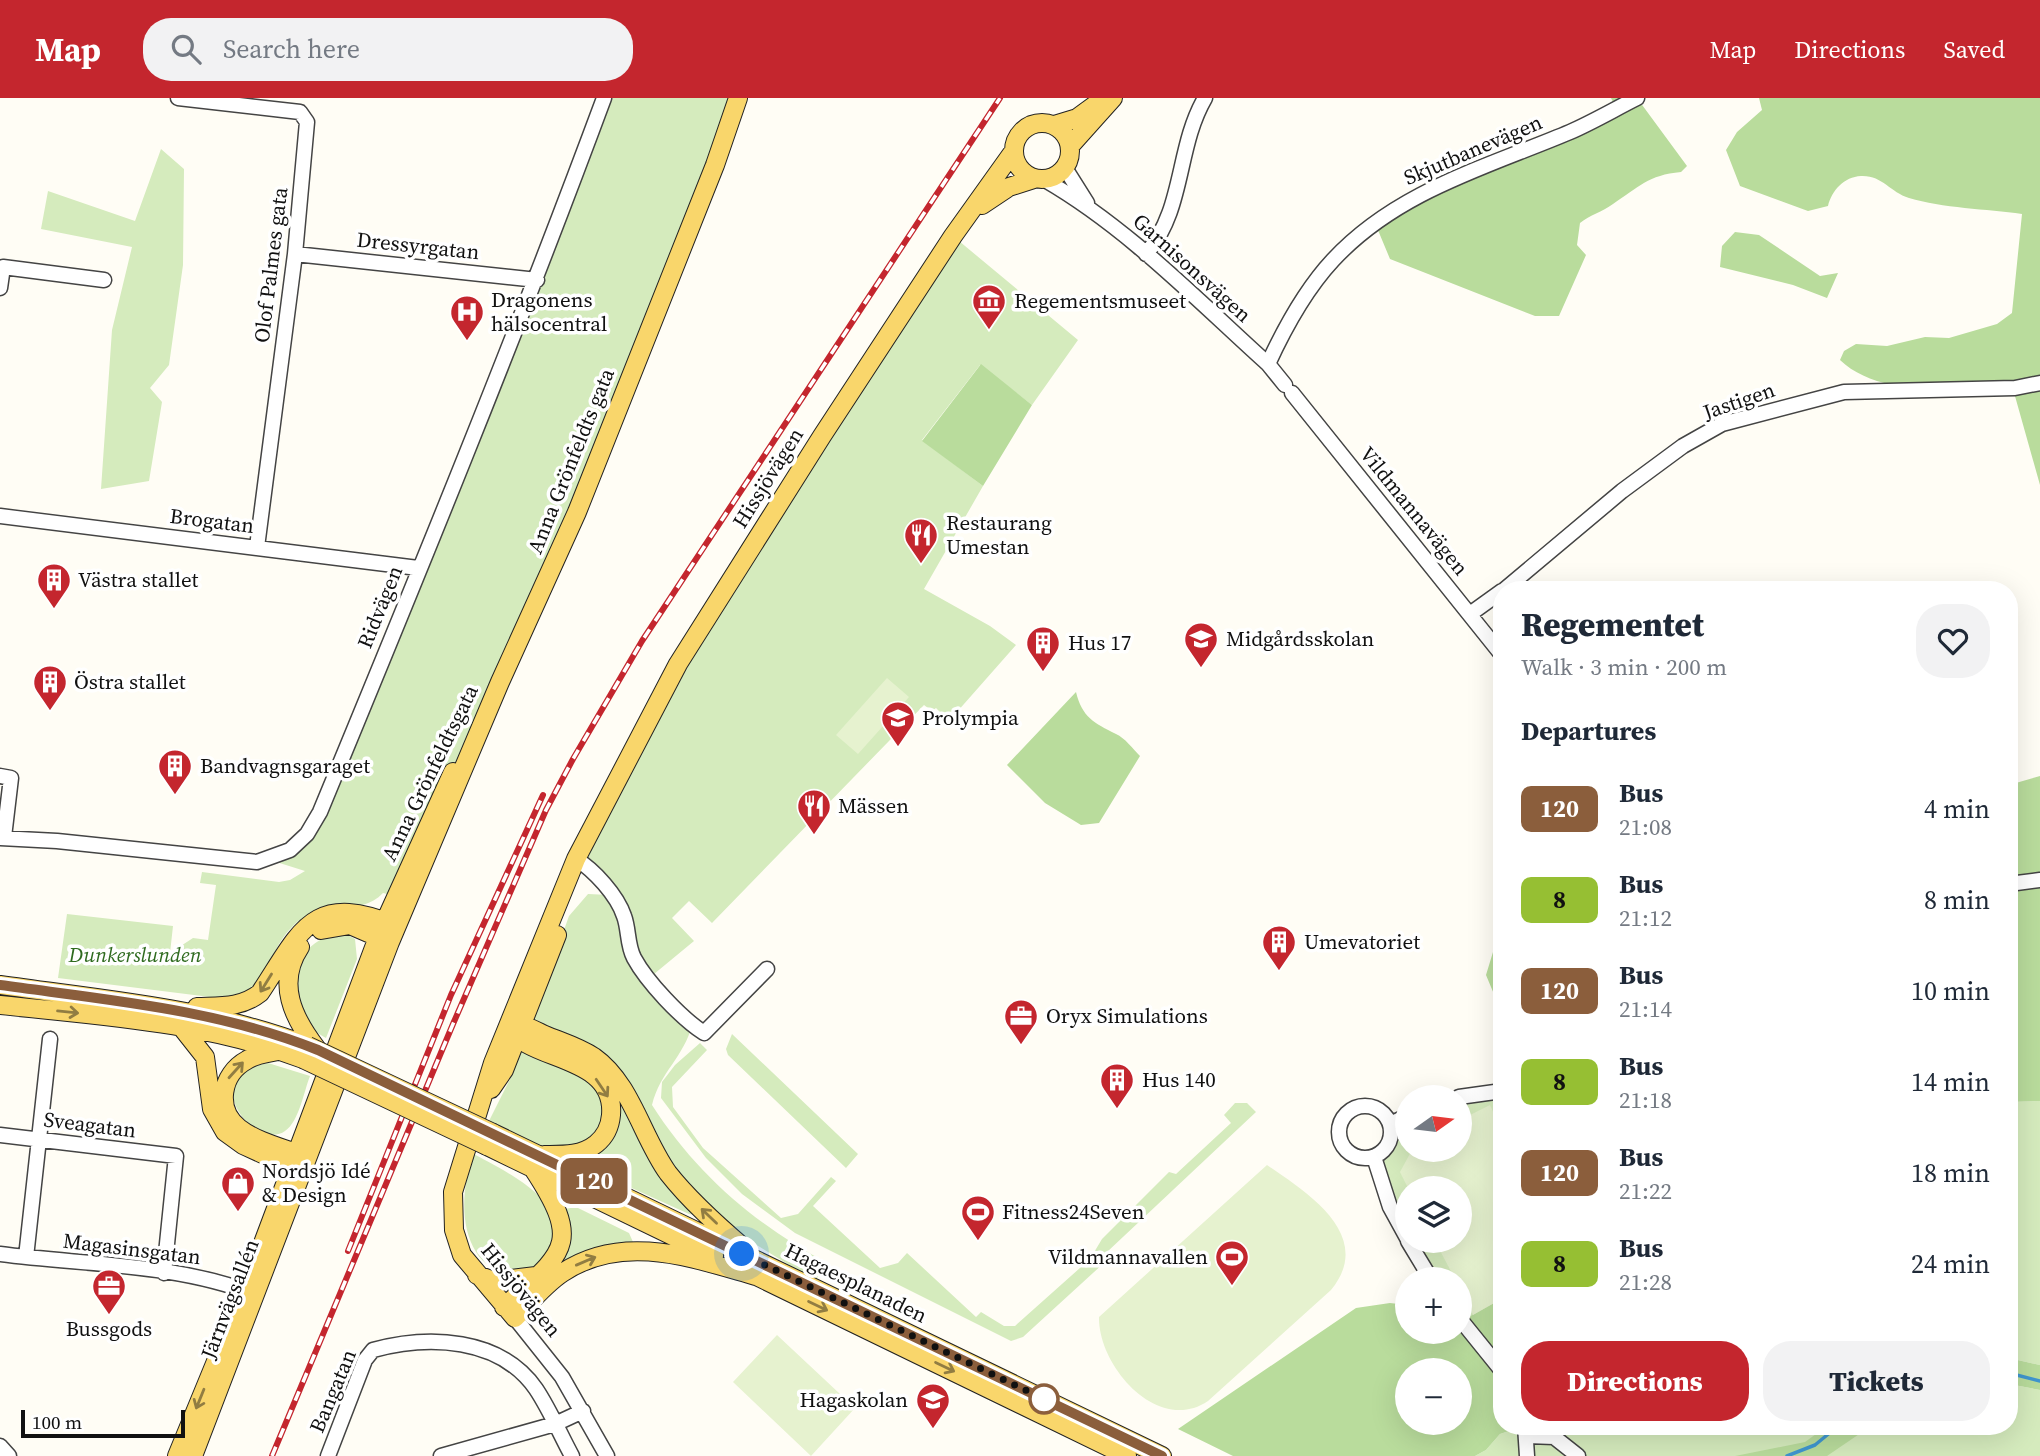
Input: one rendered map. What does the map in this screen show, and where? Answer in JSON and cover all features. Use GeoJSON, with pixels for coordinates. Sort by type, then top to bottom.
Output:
{"type":"FeatureCollection","features":[{"type":"Feature","properties":{"kind":"main road","name":"Anna Grönfeldts gata"},"geometry":{"type":"LineString","coordinates":[[500,682],[576,512],[715,165],[737,98]]}},
{"type":"Feature","properties":{"kind":"main road"},"geometry":{"type":"LineString","coordinates":[[1105,98],[1077,118],[1054,125],[1035,123],[1020,133],[1013,152],[1022,171],[1039,179],[1065,168],[1070,146],[1113,98]]}},
{"type":"Feature","properties":{"kind":"main road"},"geometry":{"type":"LineString","coordinates":[[1054,125],[1065,134],[1070,146]]}},
{"type":"Feature","properties":{"kind":"main road","name":"Hissjövägen"},"geometry":{"type":"LineString","coordinates":[[509,1313],[477,1275],[457,1243],[452,1206],[456,1178],[483,1100],[580,862],[632,751],[678,664],[822,436],[953,236],[1013,152]]}},
{"type":"Feature","properties":{"kind":"main road","name":"Hissjövägen"},"geometry":{"type":"LineString","coordinates":[[953,236],[984,203],[1009,187],[1039,179]]}},
{"type":"Feature","properties":{"kind":"main road","name":"Anna Grönfeldtsgata"},"geometry":{"type":"LineString","coordinates":[[298,1162],[435,804],[500,682]]}},
{"type":"Feature","properties":{"kind":"main road"},"geometry":{"type":"LineString","coordinates":[[0,1005],[177,1016],[252,999],[260,993],[294,937],[321,917],[357,912],[388,931]]}},
{"type":"Feature","properties":{"kind":"main road"},"geometry":{"type":"LineString","coordinates":[[310,1049],[295,1016],[288,992],[288,976],[296,953],[308,938],[329,926],[350,925],[388,931]]}},
{"type":"Feature","properties":{"kind":"main road"},"geometry":{"type":"LineString","coordinates":[[0,985],[249,1026],[310,1049]]}},
{"type":"Feature","properties":{"kind":"main road"},"geometry":{"type":"LineString","coordinates":[[177,1016],[280,1051]]}},
{"type":"Feature","properties":{"kind":"main road"},"geometry":{"type":"LineString","coordinates":[[177,1016],[205,1057],[212,1109],[225,1132],[243,1145],[298,1162]]}},
{"type":"Feature","properties":{"kind":"main road"},"geometry":{"type":"LineString","coordinates":[[509,1313],[536,1276],[557,1255],[563,1233],[558,1207],[537,1162],[572,1155],[595,1145],[608,1130],[611,1109],[604,1089],[594,1077],[578,1065],[547,1052],[512,1030]]}},
{"type":"Feature","properties":{"kind":"main road"},"geometry":{"type":"LineString","coordinates":[[512,1030],[578,1048],[605,1066],[621,1087],[668,1171],[758,1269]]}},
{"type":"Feature","properties":{"kind":"main road","name":"Hissjövägen"},"geometry":{"type":"LineString","coordinates":[[483,1100],[504,1070],[512,1030]]}},
{"type":"Feature","properties":{"kind":"main road"},"geometry":{"type":"LineString","coordinates":[[298,1162],[238,1127],[224,1102],[225,1086],[232,1072],[254,1056],[310,1049]]}},
{"type":"Feature","properties":{"kind":"main road","name":"Hagaesplanaden"},"geometry":{"type":"LineString","coordinates":[[310,1049],[490,1140],[758,1269],[1162,1456]]}},
{"type":"Feature","properties":{"kind":"main road"},"geometry":{"type":"LineString","coordinates":[[504,1070],[520,1060],[547,1052]]}},
{"type":"Feature","properties":{"kind":"main road","name":"Järnvägsallén"},"geometry":{"type":"LineString","coordinates":[[193,1456],[298,1162]]}},
{"type":"Feature","properties":{"kind":"main road"},"geometry":{"type":"LineString","coordinates":[[509,1313],[561,1273],[602,1255],[636,1250],[669,1253],[758,1269]]}},
{"type":"Feature","properties":{"kind":"main road","name":"Hagaesplanaden"},"geometry":{"type":"LineString","coordinates":[[758,1269],[1127,1456]]}},
{"type":"Feature","properties":{"kind":"main road"},"geometry":{"type":"LineString","coordinates":[[477,1275],[494,1281],[536,1276]]}},
{"type":"Feature","properties":{"kind":"main road","name":"Järnvägsallén"},"geometry":{"type":"LineString","coordinates":[[177,1456],[250,1293]]}},
{"type":"Feature","properties":{"kind":"street","name":"Olof Palmes gata"},"geometry":{"type":"LineString","coordinates":[[178,98],[300,112],[305,116],[306,132],[295,254],[257,547]]}},
{"type":"Feature","properties":{"kind":"street","name":"Ridvägen"},"geometry":{"type":"LineString","coordinates":[[2,838],[42,846],[244,863],[270,860],[290,850],[307,834],[320,812],[537,280],[604,98]]}},
{"type":"Feature","properties":{"kind":"street"},"geometry":{"type":"LineString","coordinates":[[1146,254],[1158,240],[1171,215],[1195,115],[1205,98]]}},
{"type":"Feature","properties":{"kind":"street","name":"Skjutbanevägen"},"geometry":{"type":"LineString","coordinates":[[1268,364],[1285,329],[1311,288],[1334,259],[1375,223],[1434,187],[1573,130],[1637,98]]}},
{"type":"Feature","properties":{"kind":"street","name":"Garnisonsvägen"},"geometry":{"type":"LineString","coordinates":[[1065,168],[1088,205]]}},
{"type":"Feature","properties":{"kind":"street","name":"Garnisonsvägen"},"geometry":{"type":"LineString","coordinates":[[1039,179],[1088,205],[1268,364]]}},
{"type":"Feature","properties":{"kind":"street","name":"Dressyrgatan"},"geometry":{"type":"LineString","coordinates":[[295,254],[537,280]]}},
{"type":"Feature","properties":{"kind":"street"},"geometry":{"type":"LineString","coordinates":[[0,288],[2,267],[104,280]]}},
{"type":"Feature","properties":{"kind":"street","name":"Vildmannavägen"},"geometry":{"type":"LineString","coordinates":[[1268,364],[1493,643]]}},
{"type":"Feature","properties":{"kind":"street","name":"Jastigen"},"geometry":{"type":"LineString","coordinates":[[1515,581],[1622,491],[1684,446],[1722,424],[1844,392],[2015,388],[2040,383]]}},
{"type":"Feature","properties":{"kind":"street","name":"Brogatan"},"geometry":{"type":"LineString","coordinates":[[0,516],[418,568]]}},
{"type":"Feature","properties":{"kind":"street","name":"Jastigen"},"geometry":{"type":"LineString","coordinates":[[1470,614],[1493,598]]}},
{"type":"Feature","properties":{"kind":"street"},"geometry":{"type":"LineString","coordinates":[[0,776],[11,778],[2,838]]}},
{"type":"Feature","properties":{"kind":"street"},"geometry":{"type":"LineString","coordinates":[[580,862],[624,914],[632,955],[648,979],[692,1025],[704,1032],[767,969]]}},
{"type":"Feature","properties":{"kind":"street"},"geometry":{"type":"LineString","coordinates":[[2018,883],[2040,880]]}},
{"type":"Feature","properties":{"kind":"street"},"geometry":{"type":"LineString","coordinates":[[26,1257],[50,1039]]}},
{"type":"Feature","properties":{"kind":"street"},"geometry":{"type":"LineString","coordinates":[[1472,1095],[1493,1092]]}},
{"type":"Feature","properties":{"kind":"street"},"geometry":{"type":"LineString","coordinates":[[1372,1107],[1381,1112],[1390,1124],[1389,1142],[1374,1157],[1364,1158],[1346,1150],[1340,1139],[1343,1119],[1352,1110],[1372,1107]]}},
{"type":"Feature","properties":{"kind":"street"},"geometry":{"type":"LineString","coordinates":[[1390,1124],[1395,1122]]}},
{"type":"Feature","properties":{"kind":"street","name":"Sveagatan"},"geometry":{"type":"LineString","coordinates":[[0,1135],[176,1156],[164,1273]]}},
{"type":"Feature","properties":{"kind":"street"},"geometry":{"type":"LineString","coordinates":[[1374,1157],[1395,1217]]}},
{"type":"Feature","properties":{"kind":"street","name":"Magasinsgatan"},"geometry":{"type":"LineString","coordinates":[[0,1254],[164,1273],[250,1293]]}},
{"type":"Feature","properties":{"kind":"street","name":"Hissjövägen"},"geometry":{"type":"LineString","coordinates":[[509,1313],[562,1377],[607,1456]]}},
{"type":"Feature","properties":{"kind":"street"},"geometry":{"type":"LineString","coordinates":[[1472,1334],[1493,1360]]}},
{"type":"Feature","properties":{"kind":"street","name":"Bangatan"},"geometry":{"type":"LineString","coordinates":[[328,1456],[365,1360],[373,1350],[409,1343],[472,1346],[508,1362],[536,1389],[572,1456]]}},
{"type":"Feature","properties":{"kind":"street"},"geometry":{"type":"LineString","coordinates":[[441,1456],[555,1423],[583,1411]]}},
{"type":"Feature","properties":{"kind":"street"},"geometry":{"type":"LineString","coordinates":[[1526,1435],[1527,1456]]}},
{"type":"Feature","properties":{"kind":"street"},"geometry":{"type":"LineString","coordinates":[[1545,1435],[1554,1437],[1578,1456]]}},
{"type":"Feature","properties":{"kind":"street"},"geometry":{"type":"LineString","coordinates":[[0,1446],[9,1456]]}},
{"type":"Feature","properties":{"kind":"green space","name":"Dunkerslunden"},"geometry":{"type":"Polygon","coordinates":[[[604,98],[738,98],[577,512],[395,896],[383,893],[374,901],[363,905],[314,913],[303,918],[284,937],[252,988],[226,999],[58,978],[67,914],[173,926],[170,953],[193,938],[208,940],[216,885],[200,883],[202,872],[279,882],[290,880],[305,871],[270,860],[307,834],[604,98]]]}},
{"type":"Feature","properties":{"kind":"green space"},"geometry":{"type":"Polygon","coordinates":[[[1611,98],[1637,98],[1687,166],[1681,172],[1660,176],[1644,183],[1580,223],[1577,245],[1586,255],[1559,316],[1535,316],[1390,259],[1375,223],[1616,108],[1611,98]]]}},
{"type":"Feature","properties":{"kind":"green space"},"geometry":{"type":"Polygon","coordinates":[[[1759,98],[2040,98],[2040,485],[2013,389],[1946,390],[1898,386],[1876,381],[1840,360],[1844,351],[1856,344],[1887,346],[1925,337],[1949,338],[1997,324],[2012,313],[2022,214],[1950,206],[1909,198],[1868,176],[1849,179],[1832,195],[1828,206],[1808,211],[1740,186],[1726,150],[1737,132],[1762,110],[1759,98]]]}},
{"type":"Feature","properties":{"kind":"green space"},"geometry":{"type":"Polygon","coordinates":[[[161,149],[184,169],[183,265],[169,365],[150,388],[162,402],[149,481],[101,489],[112,330],[132,247],[41,229],[48,191],[135,221],[161,149]]]}},
{"type":"Feature","properties":{"kind":"green space"},"geometry":{"type":"Polygon","coordinates":[[[1735,232],[1759,235],[1820,276],[1838,273],[1827,298],[1793,285],[1720,267],[1722,246],[1735,232]]]}},
{"type":"Feature","properties":{"kind":"green space"},"geometry":{"type":"Polygon","coordinates":[[[953,236],[1078,340],[1032,405],[980,365],[922,440],[983,486],[924,589],[990,626],[1016,645],[949,721],[936,708],[932,711],[924,705],[712,923],[689,901],[672,918],[694,941],[648,979],[692,1025],[684,1046],[660,1083],[652,1105],[688,1153],[729,1196],[776,1232],[827,1263],[815,1281],[742,1236],[718,1217],[689,1214],[488,1123],[512,1075],[569,916],[588,894],[609,895],[585,865],[632,751],[953,236]]]}},
{"type":"Feature","properties":{"kind":"green space"},"geometry":{"type":"Polygon","coordinates":[[[981,364],[1032,405],[983,486],[922,441],[981,364]]]}},
{"type":"Feature","properties":{"kind":"green space"},"geometry":{"type":"Polygon","coordinates":[[[887,678],[909,697],[858,754],[836,735],[887,678]]]}},
{"type":"Feature","properties":{"kind":"green space"},"geometry":{"type":"Polygon","coordinates":[[[1076,692],[1082,708],[1090,718],[1123,738],[1140,756],[1099,823],[1081,825],[1045,803],[1007,765],[1076,692]]]}},
{"type":"Feature","properties":{"kind":"green space"},"geometry":{"type":"Polygon","coordinates":[[[2040,776],[2040,1101],[2018,1102],[2018,782],[2040,776]]]}},
{"type":"Feature","properties":{"kind":"green space"},"geometry":{"type":"Polygon","coordinates":[[[344,933],[355,939],[357,959],[326,1038],[313,1028],[305,1014],[297,986],[298,973],[301,961],[316,942],[344,933]]]}},
{"type":"Feature","properties":{"kind":"green space"},"geometry":{"type":"Polygon","coordinates":[[[1493,952],[1493,992],[1486,975],[1493,952]]]}},
{"type":"Feature","properties":{"kind":"green space"},"geometry":{"type":"Polygon","coordinates":[[[732,1034],[858,1154],[846,1168],[728,1055],[726,1049],[732,1034]]]}},
{"type":"Feature","properties":{"kind":"green space"},"geometry":{"type":"Polygon","coordinates":[[[700,1043],[707,1050],[672,1087],[673,1107],[703,1148],[781,1218],[798,1214],[831,1177],[836,1181],[813,1206],[880,1268],[898,1263],[907,1253],[976,1317],[981,1312],[1004,1326],[1015,1326],[1090,1259],[1102,1239],[1169,1172],[1176,1174],[1231,1123],[1224,1115],[1235,1103],[1247,1103],[1256,1112],[1107,1252],[1105,1262],[1023,1337],[1011,1341],[795,1233],[742,1194],[706,1158],[661,1098],[662,1082],[675,1065],[700,1043]]]}},
{"type":"Feature","properties":{"kind":"green space"},"geometry":{"type":"Polygon","coordinates":[[[268,1063],[310,1076],[294,1121],[285,1131],[273,1135],[260,1131],[247,1122],[238,1110],[233,1096],[235,1082],[246,1071],[268,1063]]]}},
{"type":"Feature","properties":{"kind":"green space"},"geometry":{"type":"Polygon","coordinates":[[[1493,1092],[1493,1304],[1472,1316],[1472,1267],[1424,1267],[1415,1253],[1472,1253],[1472,1176],[1395,1176],[1395,1209],[1374,1157],[1389,1142],[1390,1124],[1395,1122],[1395,1162],[1472,1162],[1472,1095],[1493,1092]]]}},
{"type":"Feature","properties":{"kind":"green space"},"geometry":{"type":"Polygon","coordinates":[[[2040,1101],[2040,1365],[2018,1360],[2018,1102],[2040,1101]]]}},
{"type":"Feature","properties":{"kind":"green space"},"geometry":{"type":"Polygon","coordinates":[[[1490,1105],[1493,1112],[1493,1304],[1473,1315],[1472,1267],[1449,1267],[1441,1253],[1472,1253],[1472,1176],[1402,1176],[1400,1172],[1405,1162],[1472,1162],[1472,1114],[1490,1105]]]}},
{"type":"Feature","properties":{"kind":"green space"},"geometry":{"type":"Polygon","coordinates":[[[472,1153],[519,1180],[550,1208],[555,1221],[551,1248],[544,1259],[534,1267],[522,1271],[497,1270],[485,1263],[476,1252],[467,1228],[464,1203],[472,1153]]]}},
{"type":"Feature","properties":{"kind":"green space","name":"Vildmannavallen"},"geometry":{"type":"Polygon","coordinates":[[[1267,1165],[1300,1188],[1330,1217],[1341,1233],[1345,1251],[1343,1270],[1331,1290],[1208,1401],[1189,1409],[1170,1409],[1151,1402],[1134,1390],[1120,1374],[1101,1336],[1099,1317],[1267,1165]]]}},
{"type":"Feature","properties":{"kind":"green space"},"geometry":{"type":"Polygon","coordinates":[[[576,1207],[629,1233],[633,1242],[595,1250],[563,1263],[567,1217],[565,1209],[576,1207]]]}},
{"type":"Feature","properties":{"kind":"green space"},"geometry":{"type":"Polygon","coordinates":[[[1493,1303],[1493,1435],[1499,1435],[1486,1450],[1475,1456],[1233,1456],[1178,1429],[1356,1308],[1395,1304],[1395,1344],[1472,1344],[1472,1315],[1493,1303]]]}},
{"type":"Feature","properties":{"kind":"green space"},"geometry":{"type":"Polygon","coordinates":[[[777,1335],[855,1408],[811,1456],[733,1382],[777,1335]]]}},
{"type":"Feature","properties":{"kind":"green space"},"geometry":{"type":"Polygon","coordinates":[[[2018,1360],[2040,1365],[2040,1390],[2018,1386],[2018,1360]]]}},
{"type":"Feature","properties":{"kind":"green space"},"geometry":{"type":"Polygon","coordinates":[[[2018,1386],[2040,1390],[2040,1456],[1475,1456],[1486,1450],[1499,1435],[2018,1435],[2018,1386]]]}},
{"type":"Feature","properties":{"kind":"green space"},"geometry":{"type":"Polygon","coordinates":[[[1815,1435],[1858,1435],[1827,1456],[1735,1456],[1805,1442],[1815,1435]]]}},
{"type":"Feature","properties":{"kind":"waterway"},"geometry":{"type":"LineString","coordinates":[[2018,1375],[2040,1381]]}},
{"type":"Feature","properties":{"kind":"waterway"},"geometry":{"type":"LineString","coordinates":[[1787,1456],[1815,1445],[1827,1435]]}},
{"type":"Feature","properties":{"kind":"railway"},"geometry":{"type":"LineString","coordinates":[[272,1456],[453,1024],[546,810],[573,759],[642,641],[1000,98]]}},
{"type":"Feature","properties":{"kind":"railway"},"geometry":{"type":"LineString","coordinates":[[348,1251],[451,995],[543,795]]}},
{"type":"Feature","properties":{"kind":"bus line","name":"120"},"geometry":{"type":"LineString","coordinates":[[0,985],[176,1009],[249,1026],[318,1050],[1162,1456]]}},
{"type":"Feature","properties":{"kind":"place","name":"Regementsmuseet"},"geometry":{"type":"Point","coordinates":[989,331]}},
{"type":"Feature","properties":{"kind":"place","name":"Dragonens hälsocentral"},"geometry":{"type":"Point","coordinates":[467,342]}},
{"type":"Feature","properties":{"kind":"place","name":"Restaurang Umestan"},"geometry":{"type":"Point","coordinates":[921,565]}},
{"type":"Feature","properties":{"kind":"place","name":"Västra stallet"},"geometry":{"type":"Point","coordinates":[54,610]}},
{"type":"Feature","properties":{"kind":"place","name":"Midgårdsskolan"},"geometry":{"type":"Point","coordinates":[1201,669]}},
{"type":"Feature","properties":{"kind":"place","name":"Hus 17"},"geometry":{"type":"Point","coordinates":[1043,673]}},
{"type":"Feature","properties":{"kind":"place","name":"Östra stallet"},"geometry":{"type":"Point","coordinates":[50,712]}},
{"type":"Feature","properties":{"kind":"place","name":"Prolympia"},"geometry":{"type":"Point","coordinates":[898,748]}},
{"type":"Feature","properties":{"kind":"place","name":"Bandvagnsgaraget"},"geometry":{"type":"Point","coordinates":[175,796]}},
{"type":"Feature","properties":{"kind":"place","name":"Mässen"},"geometry":{"type":"Point","coordinates":[814,836]}},
{"type":"Feature","properties":{"kind":"place","name":"Umevatoriet"},"geometry":{"type":"Point","coordinates":[1279,972]}},
{"type":"Feature","properties":{"kind":"place","name":"Oryx Simulations"},"geometry":{"type":"Point","coordinates":[1021,1046]}},
{"type":"Feature","properties":{"kind":"place","name":"Hus 140"},"geometry":{"type":"Point","coordinates":[1117,1110]}},
{"type":"Feature","properties":{"kind":"place","name":"Nordsjö Idé & Design"},"geometry":{"type":"Point","coordinates":[238,1213]}},
{"type":"Feature","properties":{"kind":"place","name":"Fitness24Seven"},"geometry":{"type":"Point","coordinates":[978,1242]}},
{"type":"Feature","properties":{"kind":"place","name":"Vildmannavallen"},"geometry":{"type":"Point","coordinates":[1232,1287]}},
{"type":"Feature","properties":{"kind":"place","name":"Bussgods"},"geometry":{"type":"Point","coordinates":[109,1316]}},
{"type":"Feature","properties":{"kind":"place","name":"Hagaskolan"},"geometry":{"type":"Point","coordinates":[933,1430]}},
{"type":"Feature","properties":{"kind":"route"},"geometry":{"type":"LineString","coordinates":[[742,1254],[1044,1399]]}}]}
